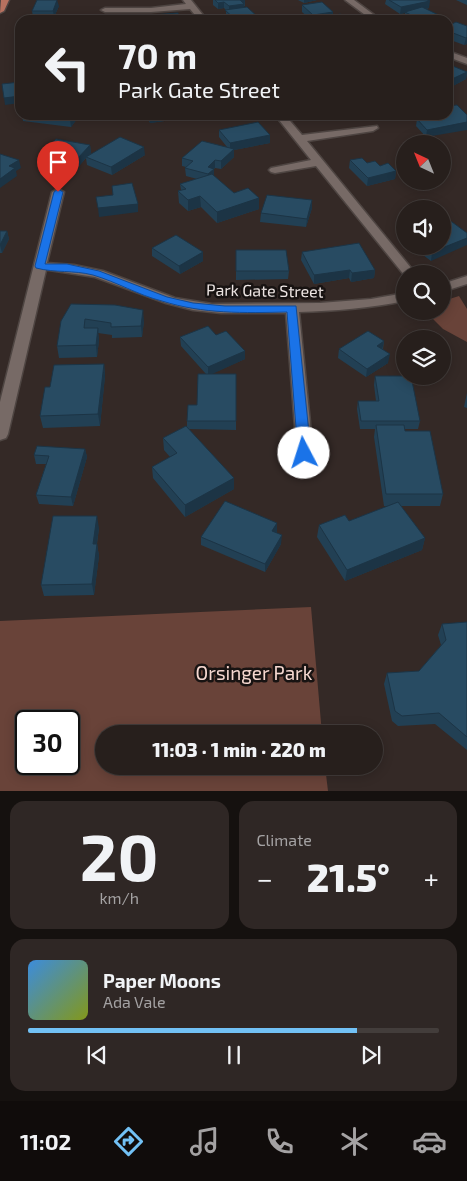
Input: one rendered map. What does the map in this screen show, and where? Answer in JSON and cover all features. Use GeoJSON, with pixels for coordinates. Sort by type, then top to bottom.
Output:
{"type":"FeatureCollection","features":[{"type":"Feature","properties":{"kind":"main road"},"geometry":{"type":"LineString","coordinates":[[0,11],[5,0]]}},
{"type":"Feature","properties":{"kind":"street"},"geometry":{"type":"LineString","coordinates":[[349,0],[369,15]]}},
{"type":"Feature","properties":{"kind":"street"},"geometry":{"type":"LineString","coordinates":[[105,10],[151,10],[189,3],[199,15]]}},
{"type":"Feature","properties":{"kind":"street"},"geometry":{"type":"LineString","coordinates":[[453,56],[467,61]]}},
{"type":"Feature","properties":{"kind":"street"},"geometry":{"type":"LineString","coordinates":[[284,120],[403,265]]}},
{"type":"Feature","properties":{"kind":"street"},"geometry":{"type":"LineString","coordinates":[[299,139],[373,128]]}},
{"type":"Feature","properties":{"kind":"street"},"geometry":{"type":"LineString","coordinates":[[275,170],[318,162]]}},
{"type":"Feature","properties":{"kind":"street"},"geometry":{"type":"LineString","coordinates":[[0,434],[58,192]]}},
{"type":"Feature","properties":{"kind":"street","name":"Park Gate Street"},"geometry":{"type":"LineString","coordinates":[[40,266],[67,267],[107,276],[164,299],[193,306],[225,310],[368,305],[396,299]]}},
{"type":"Feature","properties":{"kind":"street"},"geometry":{"type":"LineString","coordinates":[[451,285],[467,280]]}},
{"type":"Feature","properties":{"kind":"street"},"geometry":{"type":"LineString","coordinates":[[292,309],[304,453]]}},
{"type":"Feature","properties":{"kind":"green space"},"geometry":{"type":"Polygon","coordinates":[[[459,296],[467,309],[467,342],[451,333],[451,330],[443,329],[434,320],[451,320],[451,298],[459,296]]]}},
{"type":"Feature","properties":{"kind":"green space","name":"Orsinger Park"},"geometry":{"type":"Polygon","coordinates":[[[311,607],[321,725],[95,725],[95,775],[326,775],[328,791],[0,791],[0,621],[311,607]]]}},
{"type":"Feature","properties":{"kind":"building"},"geometry":{"type":"Polygon","coordinates":[[[37,0],[57,0],[53,11],[32,11],[37,0]]]}},
{"type":"Feature","properties":{"kind":"building"},"geometry":{"type":"Polygon","coordinates":[[[215,0],[240,0],[244,4],[229,6],[224,2],[218,3],[215,0]]]}},
{"type":"Feature","properties":{"kind":"building"},"geometry":{"type":"Polygon","coordinates":[[[389,0],[427,0],[430,1],[401,7],[389,0]]]}},
{"type":"Feature","properties":{"kind":"building"},"geometry":{"type":"Polygon","coordinates":[[[322,2],[333,12],[313,15],[302,5],[322,2]]]}},
{"type":"Feature","properties":{"kind":"building"},"geometry":{"type":"Polygon","coordinates":[[[247,7],[256,15],[230,15],[225,10],[247,7]]]}},
{"type":"Feature","properties":{"kind":"building"},"geometry":{"type":"Polygon","coordinates":[[[422,7],[439,15],[411,15],[405,12],[422,7]]]}},
{"type":"Feature","properties":{"kind":"building"},"geometry":{"type":"Polygon","coordinates":[[[178,13],[179,15],[152,15],[178,13]]]}},
{"type":"Feature","properties":{"kind":"building"},"geometry":{"type":"Polygon","coordinates":[[[456,22],[467,26],[466,38],[453,33],[453,24],[456,22]]]}},
{"type":"Feature","properties":{"kind":"building"},"geometry":{"type":"Polygon","coordinates":[[[453,66],[467,72],[453,79],[453,66]]]}},
{"type":"Feature","properties":{"kind":"building"},"geometry":{"type":"Polygon","coordinates":[[[15,83],[15,97],[4,98],[2,84],[15,83]]]}},
{"type":"Feature","properties":{"kind":"building"},"geometry":{"type":"Polygon","coordinates":[[[453,105],[457,105],[467,115],[467,122],[427,130],[418,120],[453,120],[453,105]]]}},
{"type":"Feature","properties":{"kind":"building"},"geometry":{"type":"Polygon","coordinates":[[[258,122],[270,135],[230,143],[219,130],[258,122]]]}},
{"type":"Feature","properties":{"kind":"building"},"geometry":{"type":"Polygon","coordinates":[[[120,137],[144,147],[111,167],[86,157],[120,137]]]}},
{"type":"Feature","properties":{"kind":"building"},"geometry":{"type":"Polygon","coordinates":[[[56,139],[90,145],[78,158],[43,151],[56,139]]]}},
{"type":"Feature","properties":{"kind":"building"},"geometry":{"type":"Polygon","coordinates":[[[202,141],[234,149],[221,161],[215,160],[208,167],[214,169],[208,174],[185,168],[193,161],[182,158],[202,141]]]}},
{"type":"Feature","properties":{"kind":"building"},"geometry":{"type":"Polygon","coordinates":[[[0,154],[19,160],[9,166],[15,168],[0,179],[0,154]]]}},
{"type":"Feature","properties":{"kind":"building"},"geometry":{"type":"Polygon","coordinates":[[[362,158],[367,163],[375,161],[380,166],[388,163],[396,171],[368,178],[350,160],[362,158]]]}},
{"type":"Feature","properties":{"kind":"building"},"geometry":{"type":"Polygon","coordinates":[[[212,174],[234,193],[248,188],[259,198],[217,212],[200,196],[188,200],[178,191],[186,189],[180,184],[212,174]]]}},
{"type":"Feature","properties":{"kind":"building"},"geometry":{"type":"Polygon","coordinates":[[[132,183],[138,204],[98,208],[96,197],[113,195],[112,186],[132,183]]]}},
{"type":"Feature","properties":{"kind":"building"},"geometry":{"type":"Polygon","coordinates":[[[267,195],[312,200],[307,219],[261,213],[267,195]]]}},
{"type":"Feature","properties":{"kind":"building"},"geometry":{"type":"Polygon","coordinates":[[[451,221],[467,233],[467,238],[451,244],[451,221]]]}},
{"type":"Feature","properties":{"kind":"building"},"geometry":{"type":"Polygon","coordinates":[[[0,231],[7,231],[0,245],[0,231]]]}},
{"type":"Feature","properties":{"kind":"building"},"geometry":{"type":"Polygon","coordinates":[[[176,235],[203,252],[179,266],[152,248],[176,235]]]}},
{"type":"Feature","properties":{"kind":"building"},"geometry":{"type":"Polygon","coordinates":[[[359,243],[375,270],[352,273],[350,270],[314,275],[302,252],[359,243]]]}},
{"type":"Feature","properties":{"kind":"building"},"geometry":{"type":"Polygon","coordinates":[[[236,250],[286,250],[289,271],[236,271],[236,250]]]}},
{"type":"Feature","properties":{"kind":"building"},"geometry":{"type":"Polygon","coordinates":[[[71,304],[115,305],[143,310],[141,326],[111,327],[111,323],[85,319],[84,328],[98,328],[96,345],[57,346],[61,321],[71,304]]]}},
{"type":"Feature","properties":{"kind":"building"},"geometry":{"type":"Polygon","coordinates":[[[208,326],[216,335],[226,331],[245,351],[208,367],[180,337],[208,326]]]}},
{"type":"Feature","properties":{"kind":"building"},"geometry":{"type":"Polygon","coordinates":[[[368,331],[384,341],[377,346],[390,354],[367,369],[339,349],[368,331]]]}},
{"type":"Feature","properties":{"kind":"building"},"geometry":{"type":"Polygon","coordinates":[[[104,364],[98,414],[40,416],[45,387],[50,387],[54,365],[104,364]]]}},
{"type":"Feature","properties":{"kind":"building"},"geometry":{"type":"Polygon","coordinates":[[[198,374],[236,374],[236,421],[187,421],[188,405],[197,405],[198,374]]]}},
{"type":"Feature","properties":{"kind":"building"},"geometry":{"type":"Polygon","coordinates":[[[375,376],[396,376],[396,385],[413,385],[420,421],[361,421],[358,401],[379,401],[375,376]]]}},
{"type":"Feature","properties":{"kind":"building"},"geometry":{"type":"Polygon","coordinates":[[[376,425],[404,425],[405,431],[430,431],[443,494],[386,494],[376,425]]]}},
{"type":"Feature","properties":{"kind":"building"},"geometry":{"type":"Polygon","coordinates":[[[186,426],[234,478],[185,505],[152,467],[177,453],[163,438],[186,426]]]}},
{"type":"Feature","properties":{"kind":"building"},"geometry":{"type":"Polygon","coordinates":[[[37,446],[85,449],[71,497],[36,495],[49,456],[34,455],[37,446]]]}},
{"type":"Feature","properties":{"kind":"building"},"geometry":{"type":"Polygon","coordinates":[[[225,501],[277,523],[272,531],[282,535],[265,564],[201,537],[225,501]]]}},
{"type":"Feature","properties":{"kind":"building"},"geometry":{"type":"Polygon","coordinates":[[[398,502],[425,538],[347,570],[319,525],[345,515],[349,521],[398,502]]]}},
{"type":"Feature","properties":{"kind":"building"},"geometry":{"type":"Polygon","coordinates":[[[53,516],[97,516],[93,544],[97,544],[92,584],[41,585],[53,516]]]}},
{"type":"Feature","properties":{"kind":"building"},"geometry":{"type":"Polygon","coordinates":[[[467,622],[467,737],[439,713],[402,716],[395,711],[387,673],[419,671],[446,640],[442,624],[467,622]]]}},
{"type":"Feature","properties":{"kind":"route"},"geometry":{"type":"LineString","coordinates":[[58,192],[40,266],[67,267],[107,276],[164,299],[193,306],[225,310],[292,309],[304,453]]}}]}
